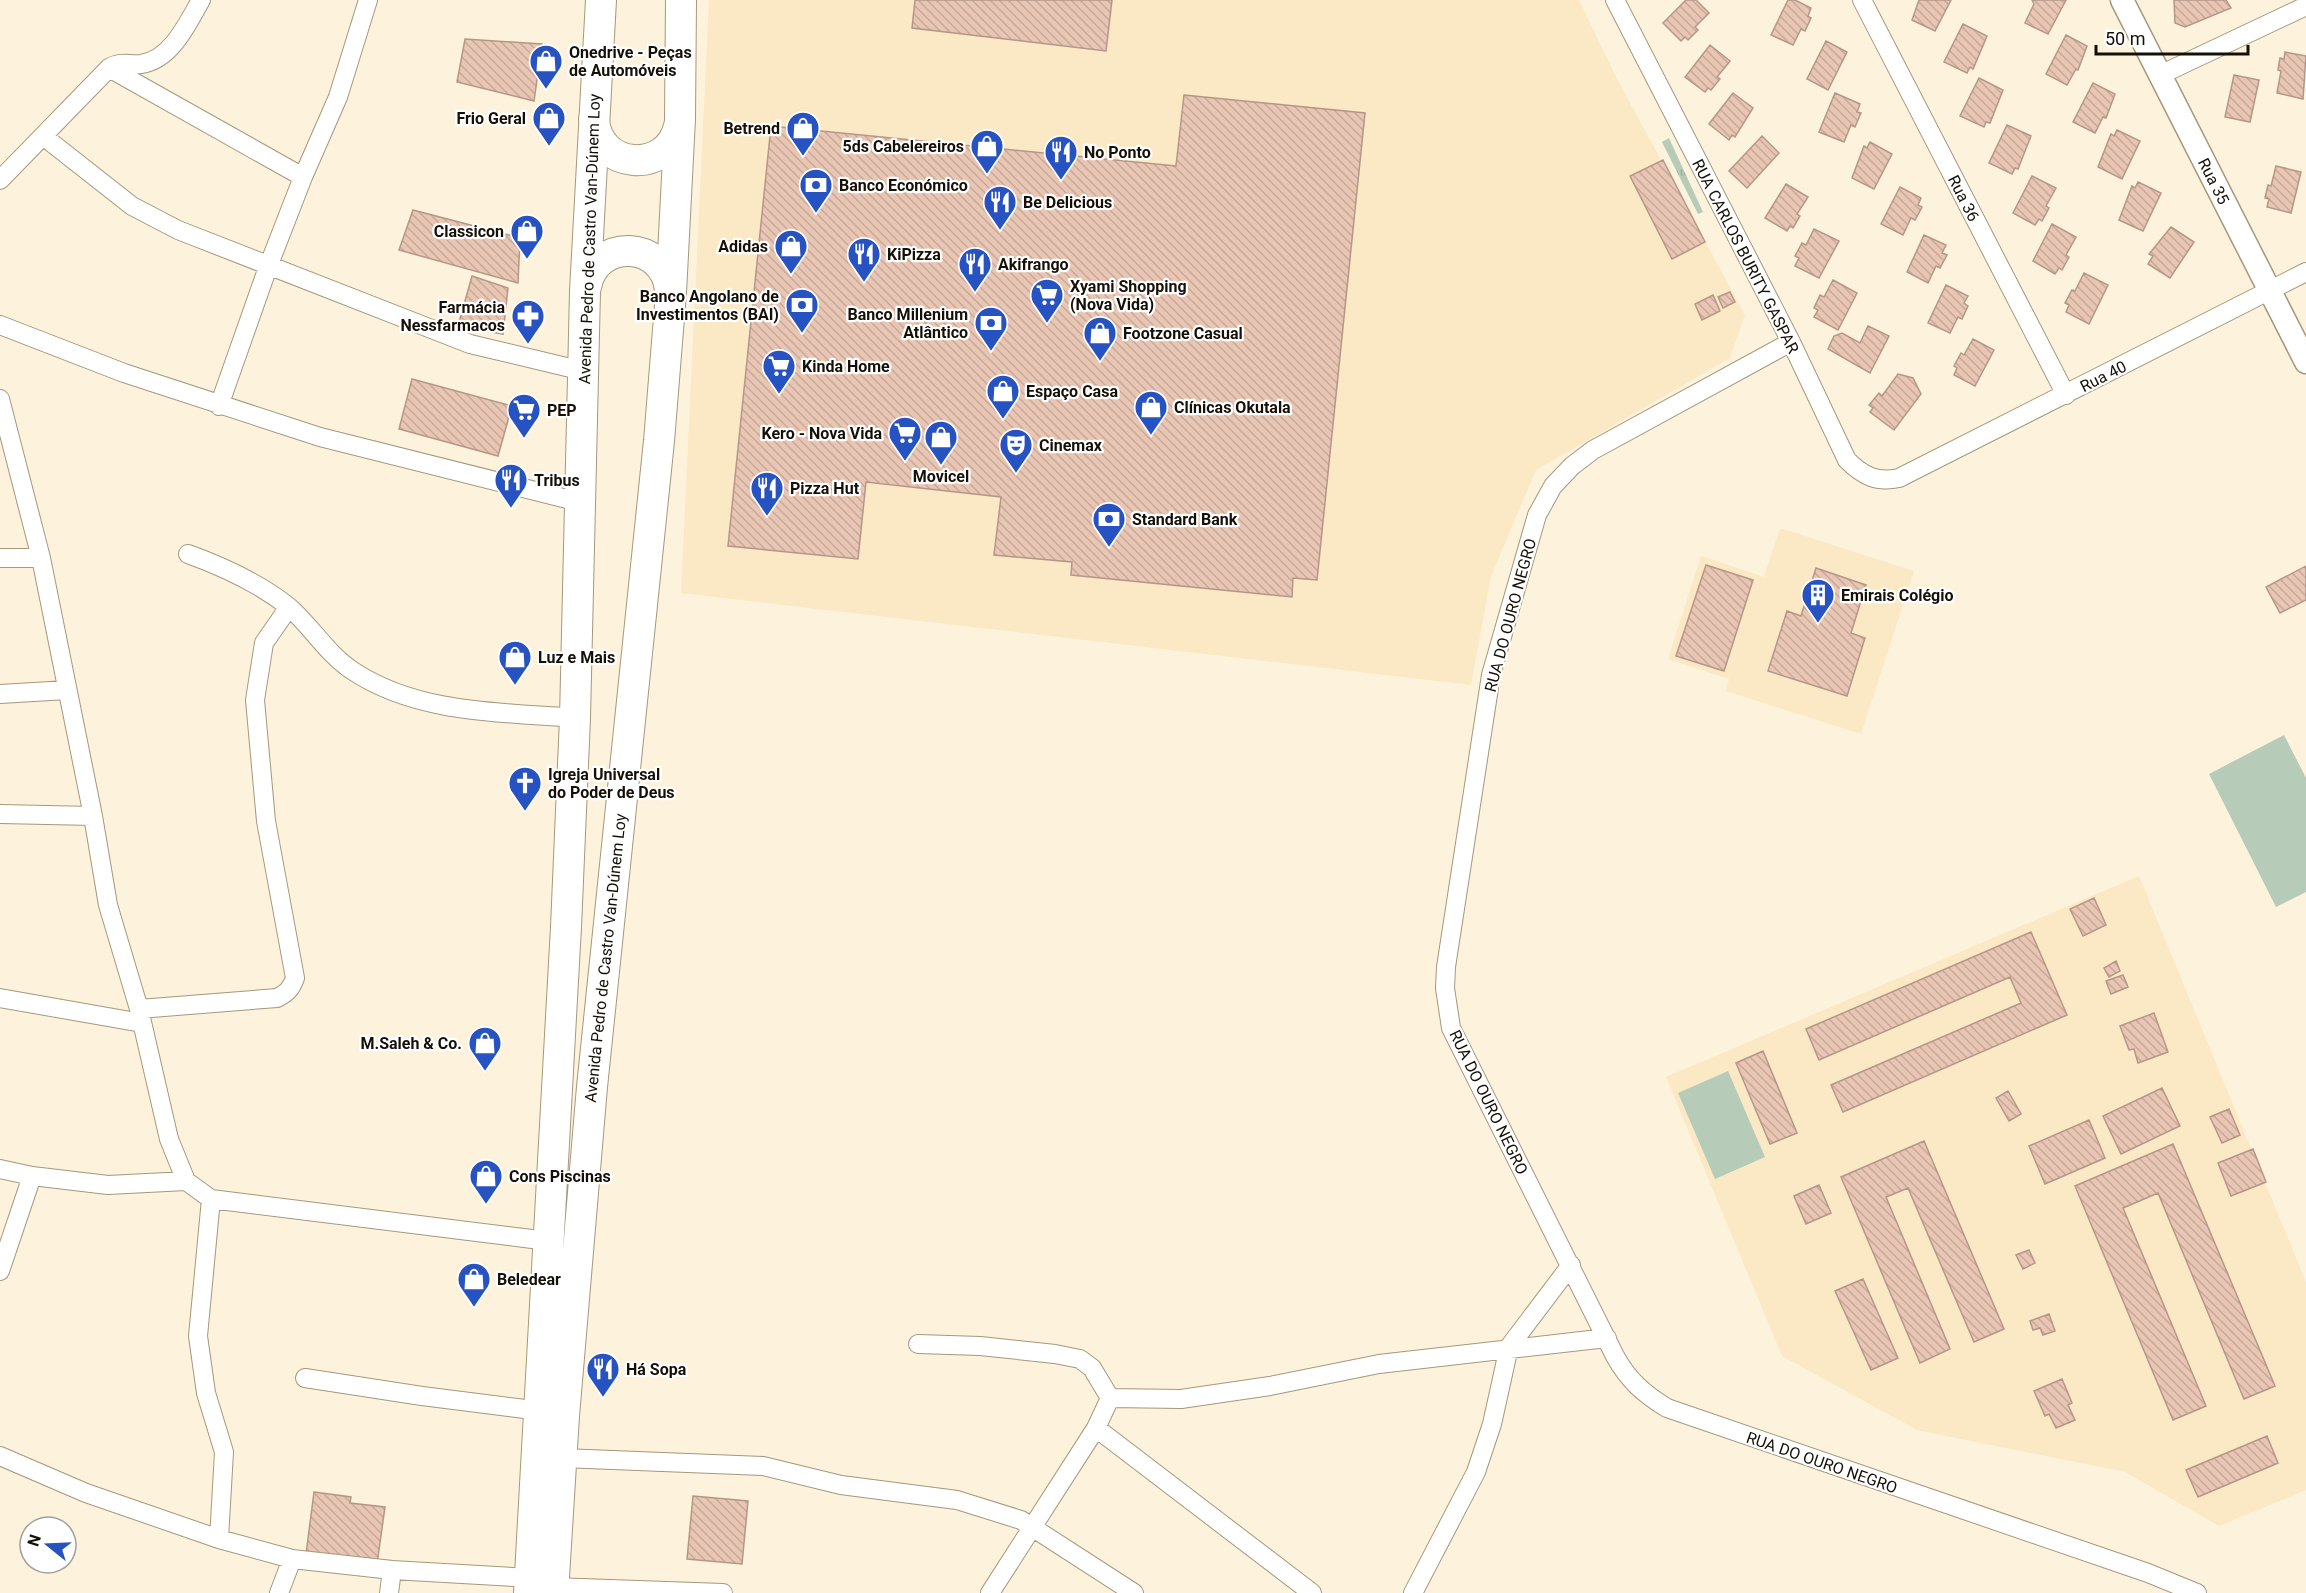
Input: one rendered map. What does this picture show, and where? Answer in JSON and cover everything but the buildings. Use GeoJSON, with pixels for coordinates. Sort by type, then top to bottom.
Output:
{"type":"FeatureCollection","features":[{"type":"Feature","properties":{"kind":"highway","name":"Avenida Pedro de Castro Van-Dúnem Loy"},"geometry":{"type":"LineString","coordinates":[[542,1588],[541,1411],[575,718],[585,291],[601,0]]}},
{"type":"Feature","properties":{"kind":"highway","name":"Avenida Pedro de Castro Van-Dúnem Loy"},"geometry":{"type":"LineString","coordinates":[[542,1588],[562,1458],[592,1087],[671,293],[680,118],[681,0]]}},
{"type":"Feature","properties":{"kind":"highway"},"geometry":{"type":"LineString","coordinates":[[594,116],[596,130],[607,149],[619,157],[632,161],[654,158],[666,150],[677,132],[680,118]]}},
{"type":"Feature","properties":{"kind":"highway"},"geometry":{"type":"LineString","coordinates":[[585,291],[588,277],[596,265],[612,253],[626,250],[640,251],[658,262],[669,280],[671,293]]}},
{"type":"Feature","properties":{"kind":"street"},"geometry":{"type":"LineString","coordinates":[[0,180],[109,68],[116,64],[152,62],[163,55],[201,0]]}},
{"type":"Feature","properties":{"kind":"street"},"geometry":{"type":"LineString","coordinates":[[219,406],[268,267],[303,177],[338,97],[368,0]]}},
{"type":"Feature","properties":{"kind":"street","name":"RUA CARLOS BURITY GASPAR"},"geometry":{"type":"LineString","coordinates":[[1615,0],[1791,342],[1847,460],[1857,471],[1874,480],[1899,478]]}},
{"type":"Feature","properties":{"kind":"street","name":"Rua 36"},"geometry":{"type":"LineString","coordinates":[[1862,0],[2066,395]]}},
{"type":"Feature","properties":{"kind":"street","name":"Rua 35"},"geometry":{"type":"LineString","coordinates":[[2122,0],[2306,362]]}},
{"type":"Feature","properties":{"kind":"street"},"geometry":{"type":"LineString","coordinates":[[2160,75],[2306,6]]}},
{"type":"Feature","properties":{"kind":"street"},"geometry":{"type":"LineString","coordinates":[[109,68],[303,177]]}},
{"type":"Feature","properties":{"kind":"street"},"geometry":{"type":"LineString","coordinates":[[43,136],[132,206],[178,230],[470,344],[583,371]]}},
{"type":"Feature","properties":{"kind":"street","name":"Rua 40"},"geometry":{"type":"LineString","coordinates":[[1899,478],[2306,272]]}},
{"type":"Feature","properties":{"kind":"street"},"geometry":{"type":"LineString","coordinates":[[0,325],[219,406],[320,437],[579,502]]}},
{"type":"Feature","properties":{"kind":"street","name":"RUA DO OURO NEGRO"},"geometry":{"type":"LineString","coordinates":[[1791,342],[1617,435],[1572,466],[1552,486],[1537,515],[1491,675],[1446,967],[1447,1008],[1451,1028],[1622,1370],[1634,1384],[1667,1408],[2148,1573],[2197,1593]]}},
{"type":"Feature","properties":{"kind":"street"},"geometry":{"type":"LineString","coordinates":[[0,399],[41,558],[93,816],[108,905],[141,1016],[169,1139],[186,1180],[211,1199],[548,1241]]}},
{"type":"Feature","properties":{"kind":"street"},"geometry":{"type":"LineString","coordinates":[[188,554],[248,579],[288,607],[329,653],[354,672],[387,689],[424,703],[575,718]]}},
{"type":"Feature","properties":{"kind":"street"},"geometry":{"type":"LineString","coordinates":[[0,558],[41,558]]}},
{"type":"Feature","properties":{"kind":"street"},"geometry":{"type":"LineString","coordinates":[[0,998],[141,1016],[277,998],[287,993],[295,978],[266,821],[255,700],[264,643],[288,607]]}},
{"type":"Feature","properties":{"kind":"street"},"geometry":{"type":"LineString","coordinates":[[0,694],[67,690]]}},
{"type":"Feature","properties":{"kind":"street"},"geometry":{"type":"LineString","coordinates":[[0,814],[93,816]]}},
{"type":"Feature","properties":{"kind":"street"},"geometry":{"type":"LineString","coordinates":[[0,1169],[32,1176],[108,1185],[186,1180]]}},
{"type":"Feature","properties":{"kind":"street"},"geometry":{"type":"LineString","coordinates":[[0,1271],[32,1176]]}},
{"type":"Feature","properties":{"kind":"street"},"geometry":{"type":"LineString","coordinates":[[211,1199],[198,1336],[206,1393],[224,1452],[219,1539]]}},
{"type":"Feature","properties":{"kind":"street"},"geometry":{"type":"LineString","coordinates":[[1413,1593],[1476,1472],[1492,1424],[1509,1347],[1570,1266]]}},
{"type":"Feature","properties":{"kind":"street"},"geometry":{"type":"LineString","coordinates":[[1110,1398],[1181,1399],[1270,1386],[1379,1364],[1509,1347],[1607,1338]]}},
{"type":"Feature","properties":{"kind":"street"},"geometry":{"type":"LineString","coordinates":[[918,1344],[980,1346],[1080,1359],[1092,1368],[1110,1398]]}},
{"type":"Feature","properties":{"kind":"street"},"geometry":{"type":"LineString","coordinates":[[305,1378],[541,1411]]}},
{"type":"Feature","properties":{"kind":"street"},"geometry":{"type":"LineString","coordinates":[[990,1593],[1034,1528],[1096,1428],[1110,1398]]}},
{"type":"Feature","properties":{"kind":"street"},"geometry":{"type":"LineString","coordinates":[[1096,1428],[1312,1593]]}},
{"type":"Feature","properties":{"kind":"street"},"geometry":{"type":"LineString","coordinates":[[0,1456],[86,1493],[219,1539],[292,1559],[542,1588],[723,1593]]}},
{"type":"Feature","properties":{"kind":"street"},"geometry":{"type":"LineString","coordinates":[[562,1458],[763,1466],[841,1485],[957,1500],[992,1509],[1021,1520],[1134,1593]]}},
{"type":"Feature","properties":{"kind":"street"},"geometry":{"type":"LineString","coordinates":[[279,1593],[292,1559]]}},
{"type":"Feature","properties":{"kind":"street"},"geometry":{"type":"LineString","coordinates":[[389,1593],[392,1570]]}},
{"type":"Feature","properties":{"kind":"shaded area"},"geometry":{"type":"Polygon","coordinates":[[[709,0],[1579,0],[1616,77],[1745,315],[1730,358],[1536,470],[1491,576],[1471,685],[681,593],[709,0]]]}},
{"type":"Feature","properties":{"kind":"shaded area"},"geometry":{"type":"Polygon","coordinates":[[[1780,528],[1914,571],[1861,734],[1726,691],[1729,679],[1668,659],[1701,556],[1764,577],[1780,528]]]}},
{"type":"Feature","properties":{"kind":"shaded area"},"geometry":{"type":"Polygon","coordinates":[[[2139,876],[2306,1282],[2306,1490],[2219,1526],[2125,1472],[1917,1430],[1782,1356],[1666,1077],[2139,876]]]}},
{"type":"Feature","properties":{"kind":"green space"},"geometry":{"type":"Polygon","coordinates":[[[1669,138],[1703,212],[1698,214],[1662,142],[1669,138]]]}},
{"type":"Feature","properties":{"kind":"green space"},"geometry":{"type":"Polygon","coordinates":[[[2284,735],[2306,778],[2306,892],[2276,907],[2209,774],[2284,735]]]}},
{"type":"Feature","properties":{"kind":"green space"},"geometry":{"type":"Polygon","coordinates":[[[1728,1071],[1765,1157],[1715,1179],[1678,1093],[1728,1071]]]}},
{"type":"Feature","properties":{"kind":"place","name":"Onedrive - Peças de Automóveis"},"geometry":{"type":"Point","coordinates":[546,90]}},
{"type":"Feature","properties":{"kind":"place","name":"Frio Geral"},"geometry":{"type":"Point","coordinates":[549,147]}},
{"type":"Feature","properties":{"kind":"place","name":"Betrend"},"geometry":{"type":"Point","coordinates":[803,157]}},
{"type":"Feature","properties":{"kind":"place","name":"5ds Cabelereiros"},"geometry":{"type":"Point","coordinates":[987,175]}},
{"type":"Feature","properties":{"kind":"place","name":"No Ponto"},"geometry":{"type":"Point","coordinates":[1061,181]}},
{"type":"Feature","properties":{"kind":"place","name":"Banco Económico"},"geometry":{"type":"Point","coordinates":[816,214]}},
{"type":"Feature","properties":{"kind":"place","name":"Be Delicious"},"geometry":{"type":"Point","coordinates":[1000,231]}},
{"type":"Feature","properties":{"kind":"place","name":"Classicon"},"geometry":{"type":"Point","coordinates":[527,260]}},
{"type":"Feature","properties":{"kind":"place","name":"Adidas"},"geometry":{"type":"Point","coordinates":[791,275]}},
{"type":"Feature","properties":{"kind":"place","name":"KiPizza"},"geometry":{"type":"Point","coordinates":[864,283]}},
{"type":"Feature","properties":{"kind":"place","name":"Akifrango"},"geometry":{"type":"Point","coordinates":[975,293]}},
{"type":"Feature","properties":{"kind":"place","name":"Xyami Shopping (Nova Vida)"},"geometry":{"type":"Point","coordinates":[1047,324]}},
{"type":"Feature","properties":{"kind":"place","name":"Banco Angolano de Investimentos (BAI)"},"geometry":{"type":"Point","coordinates":[802,334]}},
{"type":"Feature","properties":{"kind":"place","name":"Farmácia Nessfarmacos"},"geometry":{"type":"Point","coordinates":[528,345]}},
{"type":"Feature","properties":{"kind":"place","name":"Banco Millenium Atlântico"},"geometry":{"type":"Point","coordinates":[991,352]}},
{"type":"Feature","properties":{"kind":"place","name":"Footzone Casual"},"geometry":{"type":"Point","coordinates":[1100,362]}},
{"type":"Feature","properties":{"kind":"place","name":"Kinda Home"},"geometry":{"type":"Point","coordinates":[779,395]}},
{"type":"Feature","properties":{"kind":"place","name":"Espaço Casa"},"geometry":{"type":"Point","coordinates":[1003,420]}},
{"type":"Feature","properties":{"kind":"place","name":"Clínicas Okutala"},"geometry":{"type":"Point","coordinates":[1151,436]}},
{"type":"Feature","properties":{"kind":"place","name":"PEP"},"geometry":{"type":"Point","coordinates":[524,439]}},
{"type":"Feature","properties":{"kind":"place","name":"Kero - Nova Vida"},"geometry":{"type":"Point","coordinates":[905,462]}},
{"type":"Feature","properties":{"kind":"place","name":"Movicel"},"geometry":{"type":"Point","coordinates":[941,466]}},
{"type":"Feature","properties":{"kind":"place","name":"Cinemax"},"geometry":{"type":"Point","coordinates":[1016,474]}},
{"type":"Feature","properties":{"kind":"place","name":"Tribus"},"geometry":{"type":"Point","coordinates":[511,509]}},
{"type":"Feature","properties":{"kind":"place","name":"Pizza Hut"},"geometry":{"type":"Point","coordinates":[767,517]}},
{"type":"Feature","properties":{"kind":"place","name":"Standard Bank"},"geometry":{"type":"Point","coordinates":[1109,548]}},
{"type":"Feature","properties":{"kind":"place","name":"Emirais Colégio"},"geometry":{"type":"Point","coordinates":[1818,624]}},
{"type":"Feature","properties":{"kind":"place","name":"Luz e Mais"},"geometry":{"type":"Point","coordinates":[515,686]}},
{"type":"Feature","properties":{"kind":"place","name":"Igreja Universal do Poder de Deus"},"geometry":{"type":"Point","coordinates":[525,812]}},
{"type":"Feature","properties":{"kind":"place","name":"M.Saleh & Co."},"geometry":{"type":"Point","coordinates":[485,1072]}},
{"type":"Feature","properties":{"kind":"place","name":"Cons Piscinas"},"geometry":{"type":"Point","coordinates":[486,1205]}},
{"type":"Feature","properties":{"kind":"place","name":"Beledear"},"geometry":{"type":"Point","coordinates":[474,1308]}},
{"type":"Feature","properties":{"kind":"place","name":"Há Sopa"},"geometry":{"type":"Point","coordinates":[603,1398]}}]}
